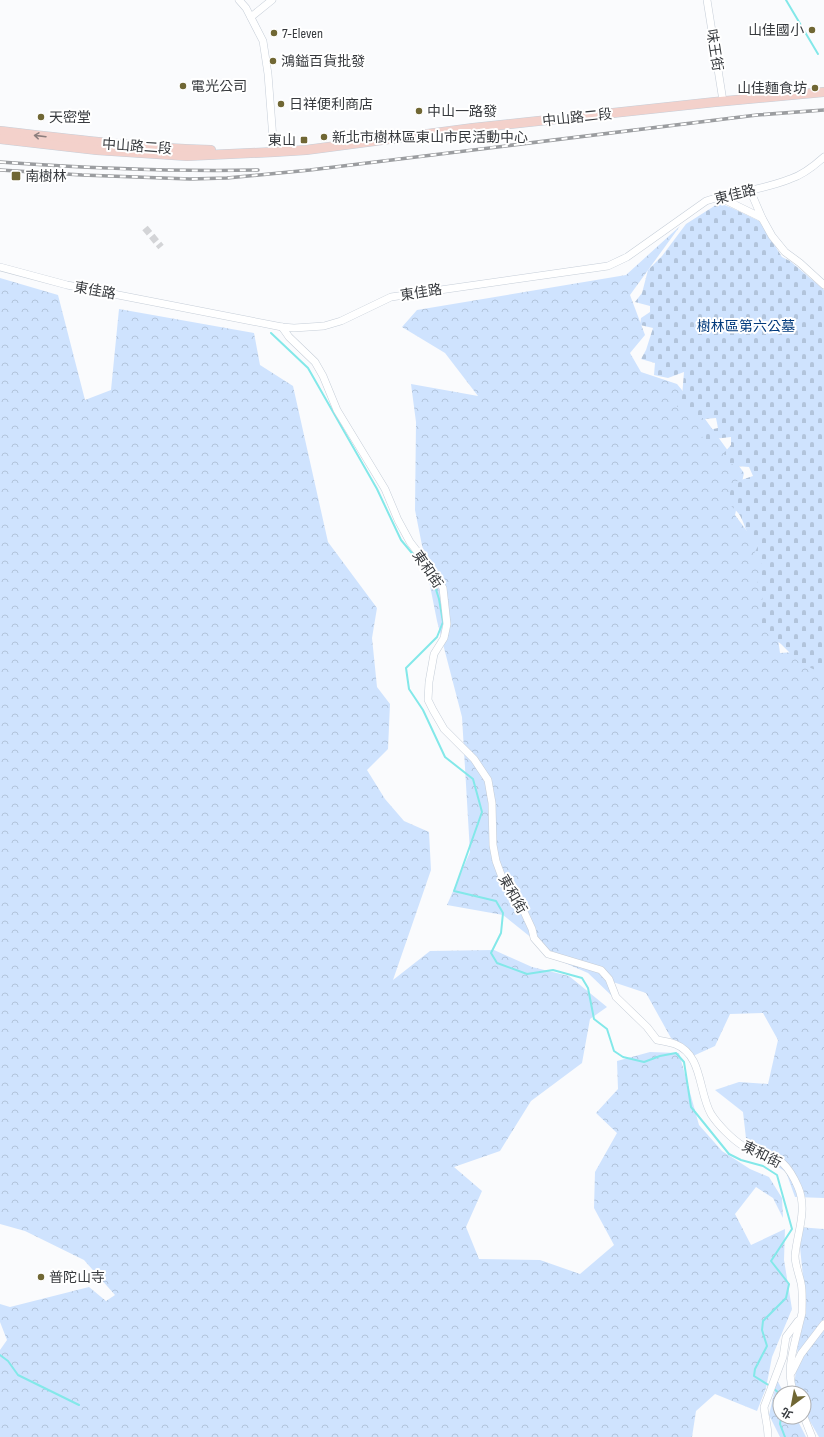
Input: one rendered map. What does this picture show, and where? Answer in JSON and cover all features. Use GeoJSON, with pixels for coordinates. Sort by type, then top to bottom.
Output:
{"type":"FeatureCollection","features":[{"type":"Feature","properties":{"kind":"main road","name":"中山路二段"},"geometry":{"type":"LineString","coordinates":[[0,139],[97,150],[187,156],[274,152],[306,150],[473,128],[722,101],[824,92]]}},
{"type":"Feature","properties":{"kind":"main road","name":"中山路二段"},"geometry":{"type":"LineString","coordinates":[[0,131],[89,142],[156,147],[274,152]]}},
{"type":"Feature","properties":{"kind":"street"},"geometry":{"type":"LineString","coordinates":[[239,0],[251,17],[263,40],[268,74],[274,152]]}},
{"type":"Feature","properties":{"kind":"street"},"geometry":{"type":"LineString","coordinates":[[251,17],[272,0]]}},
{"type":"Feature","properties":{"kind":"street","name":"味王街"},"geometry":{"type":"LineString","coordinates":[[707,0],[722,101]]}},
{"type":"Feature","properties":{"kind":"street","name":"東佳路"},"geometry":{"type":"LineString","coordinates":[[0,267],[67,285],[282,327],[294,328],[324,326],[340,321],[391,297],[608,266],[627,257],[706,201],[792,179],[815,166],[824,157]]}},
{"type":"Feature","properties":{"kind":"street"},"geometry":{"type":"LineString","coordinates":[[750,190],[762,218],[772,236],[785,252],[800,263],[824,285]]}},
{"type":"Feature","properties":{"kind":"street"},"geometry":{"type":"LineString","coordinates":[[719,197],[762,218]]}},
{"type":"Feature","properties":{"kind":"street","name":"東和街"},"geometry":{"type":"LineString","coordinates":[[282,327],[315,362],[323,376],[337,410],[385,489],[398,520],[410,542],[434,572],[443,588],[447,624],[444,638],[434,654],[429,682],[428,700],[444,729],[474,759],[488,780],[492,803],[493,846],[496,861],[503,880],[513,896],[520,903],[532,929],[534,938],[548,954],[601,970],[609,979],[616,997],[657,1040],[674,1043],[683,1048],[689,1054],[696,1064],[711,1114],[720,1124],[744,1147],[757,1149],[783,1162],[799,1188],[802,1201],[802,1219],[795,1258],[802,1285],[802,1315],[791,1357],[791,1385]]}},
{"type":"Feature","properties":{"kind":"street"},"geometry":{"type":"LineString","coordinates":[[768,1437],[764,1407],[783,1357],[786,1337],[800,1319]]}},
{"type":"Feature","properties":{"kind":"street"},"geometry":{"type":"LineString","coordinates":[[790,1375],[801,1354],[824,1324]]}},
{"type":"Feature","properties":{"kind":"street"},"geometry":{"type":"LineString","coordinates":[[807,1425],[812,1437]]}},
{"type":"Feature","properties":{"kind":"green space","name":"樹林區第六公墓"},"geometry":{"type":"Polygon","coordinates":[[[719,203],[759,221],[782,257],[790,261],[824,290],[824,674],[800,663],[781,644],[764,631],[758,622],[763,599],[757,586],[762,560],[754,554],[758,546],[751,540],[739,514],[728,503],[732,483],[753,476],[749,467],[736,466],[726,461],[724,453],[731,445],[731,437],[714,439],[707,447],[700,432],[718,428],[716,418],[704,419],[692,412],[677,407],[682,397],[684,372],[668,378],[654,375],[655,363],[641,359],[646,350],[653,328],[640,325],[641,318],[650,312],[650,306],[635,302],[642,293],[648,270],[662,256],[686,224],[719,203]]]}},
{"type":"Feature","properties":{"kind":"green space"},"geometry":{"type":"Polygon","coordinates":[[[680,226],[630,295],[645,335],[630,353],[641,372],[677,384],[700,412],[744,473],[735,515],[767,558],[780,653],[824,650],[824,1198],[795,1197],[786,1172],[747,1147],[743,1112],[715,1090],[739,1082],[768,1084],[778,1040],[763,1013],[730,1014],[715,1046],[693,1056],[671,1038],[646,993],[613,982],[613,997],[588,973],[549,956],[533,939],[503,915],[447,905],[470,852],[462,717],[437,621],[415,510],[416,422],[411,384],[478,396],[445,353],[402,327],[417,310],[626,275],[680,226]]]}},
{"type":"Feature","properties":{"kind":"green space"},"geometry":{"type":"Polygon","coordinates":[[[0,278],[58,295],[85,400],[111,390],[119,309],[254,333],[260,365],[293,386],[328,542],[377,608],[372,638],[377,687],[390,704],[388,749],[367,770],[385,799],[404,821],[429,832],[431,870],[393,980],[430,951],[494,950],[532,967],[569,976],[607,1007],[590,1019],[582,1063],[531,1101],[500,1151],[454,1167],[482,1191],[466,1227],[479,1259],[540,1260],[580,1274],[614,1245],[594,1208],[595,1172],[617,1133],[596,1113],[618,1089],[617,1061],[650,1052],[679,1053],[699,1125],[722,1151],[750,1169],[769,1177],[782,1198],[783,1218],[773,1198],[756,1187],[735,1214],[751,1245],[785,1229],[784,1260],[792,1309],[772,1357],[766,1388],[757,1411],[715,1394],[696,1411],[692,1437],[0,1437],[0,1350],[7,1340],[0,1322],[0,1304],[10,1307],[89,1287],[106,1301],[115,1295],[84,1260],[25,1231],[0,1224],[0,278]]]}},
{"type":"Feature","properties":{"kind":"green space"},"geometry":{"type":"Polygon","coordinates":[[[798,1227],[824,1229],[824,1437],[819,1437],[812,1425],[812,1385],[794,1385],[798,1356],[796,1339],[804,1287],[798,1227]]]}},
{"type":"Feature","properties":{"kind":"green space"},"geometry":{"type":"Polygon","coordinates":[[[772,1402],[772,1421],[769,1415],[772,1402]]]}},
{"type":"Feature","properties":{"kind":"green space"},"geometry":{"type":"Polygon","coordinates":[[[774,1425],[800,1425],[806,1437],[780,1437],[774,1425]]]}},
{"type":"Feature","properties":{"kind":"waterway"},"geometry":{"type":"LineString","coordinates":[[786,0],[818,54]]}},
{"type":"Feature","properties":{"kind":"waterway"},"geometry":{"type":"LineString","coordinates":[[271,333],[308,368],[377,489],[401,540],[432,577],[439,599],[443,622],[437,637],[406,668],[409,689],[423,710],[445,757],[473,779],[482,812],[454,891],[496,901],[503,913],[501,933],[491,953],[497,963],[527,974],[553,970],[582,978],[588,988],[594,1019],[607,1029],[614,1051],[623,1057],[644,1062],[660,1056],[676,1053],[684,1062],[691,1107],[729,1154],[741,1160],[763,1166],[777,1175],[792,1229],[771,1261],[789,1284],[786,1298],[763,1321],[762,1330],[767,1346],[755,1369],[754,1376],[770,1386]]}},
{"type":"Feature","properties":{"kind":"waterway"},"geometry":{"type":"LineString","coordinates":[[0,1355],[8,1361],[18,1375],[79,1405]]}},
{"type":"Feature","properties":{"kind":"waterway"},"geometry":{"type":"LineString","coordinates":[[780,1425],[785,1437]]}},
{"type":"Feature","properties":{"kind":"tunnel"},"geometry":{"type":"LineString","coordinates":[[145,228],[161,247]]}},
{"type":"Feature","properties":{"kind":"railway"},"geometry":{"type":"LineString","coordinates":[[0,170],[190,179],[227,178],[310,170],[757,115],[824,110]]}},
{"type":"Feature","properties":{"kind":"railway"},"geometry":{"type":"LineString","coordinates":[[0,162],[129,169],[258,170]]}},
{"type":"Feature","properties":{"kind":"place","name":"山佳國小"},"geometry":{"type":"Point","coordinates":[812,30]}},
{"type":"Feature","properties":{"kind":"place","name":"7-Eleven"},"geometry":{"type":"Point","coordinates":[274,33]}},
{"type":"Feature","properties":{"kind":"place","name":"鴻鎰百貨批發"},"geometry":{"type":"Point","coordinates":[273,61]}},
{"type":"Feature","properties":{"kind":"place","name":"電光公司"},"geometry":{"type":"Point","coordinates":[183,86]}},
{"type":"Feature","properties":{"kind":"place","name":"山佳麵食坊"},"geometry":{"type":"Point","coordinates":[815,88]}},
{"type":"Feature","properties":{"kind":"place","name":"日祥便利商店"},"geometry":{"type":"Point","coordinates":[281,104]}},
{"type":"Feature","properties":{"kind":"place","name":"中山一路發"},"geometry":{"type":"Point","coordinates":[419,111]}},
{"type":"Feature","properties":{"kind":"place","name":"天密堂"},"geometry":{"type":"Point","coordinates":[41,117]}},
{"type":"Feature","properties":{"kind":"place","name":"新北市樹林區東山市民活動中心"},"geometry":{"type":"Point","coordinates":[324,137]}},
{"type":"Feature","properties":{"kind":"place","name":"東山"},"geometry":{"type":"Point","coordinates":[304,140]}},
{"type":"Feature","properties":{"kind":"place","name":"南樹林"},"geometry":{"type":"Point","coordinates":[16,176]}},
{"type":"Feature","properties":{"kind":"place","name":"普陀山寺"},"geometry":{"type":"Point","coordinates":[41,1277]}}]}
